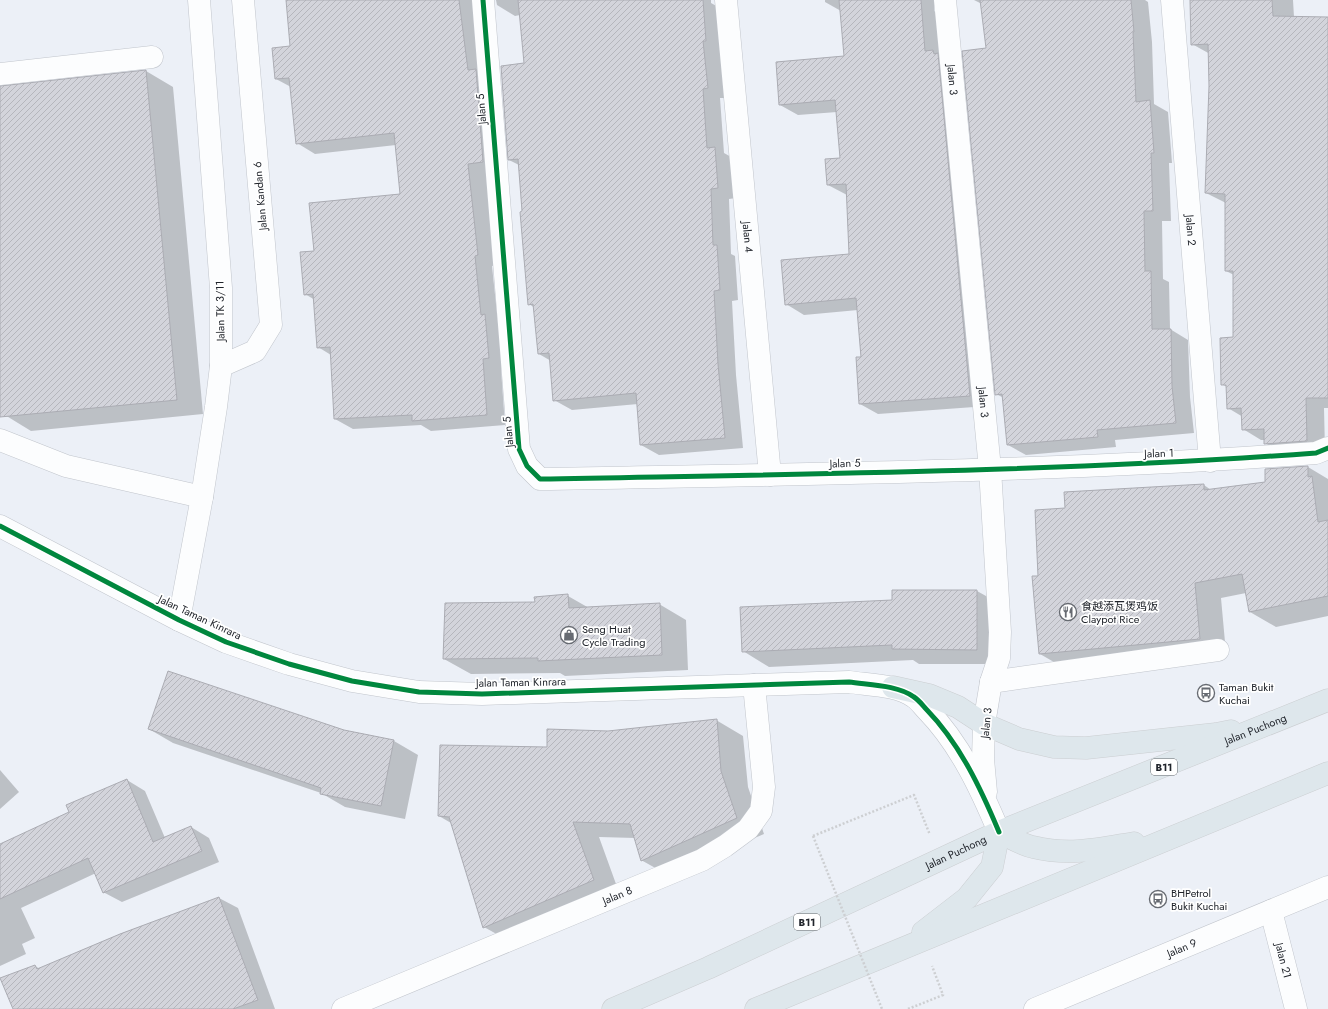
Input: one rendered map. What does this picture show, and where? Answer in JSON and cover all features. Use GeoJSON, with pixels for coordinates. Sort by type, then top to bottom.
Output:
{"type":"FeatureCollection","features":[{"type":"Feature","properties":{"kind":"main road"},"geometry":{"type":"LineString","coordinates":[[893,688],[929,694],[958,707],[984,724],[1019,739],[1054,746],[1086,748],[1216,734],[1278,721]]}},
{"type":"Feature","properties":{"kind":"main road","name":"Jalan Puchong"},"geometry":{"type":"LineString","coordinates":[[613,1009],[708,968],[999,832],[1328,700]]}},
{"type":"Feature","properties":{"kind":"main road"},"geometry":{"type":"LineString","coordinates":[[756,1009],[1328,773]]}},
{"type":"Feature","properties":{"kind":"main road"},"geometry":{"type":"LineString","coordinates":[[902,948],[967,898],[992,867],[999,832],[1032,847],[1064,852],[1091,850],[1170,837]]}},
{"type":"Feature","properties":{"kind":"street","name":"Jalan TK 3/11"},"geometry":{"type":"LineString","coordinates":[[179,620],[202,497],[221,366],[221,288],[199,0]]}},
{"type":"Feature","properties":{"kind":"street","name":"Jalan Kandan 6"},"geometry":{"type":"LineString","coordinates":[[221,366],[255,351],[271,324],[243,0]]}},
{"type":"Feature","properties":{"kind":"street","name":"Jalan 5"},"geometry":{"type":"LineString","coordinates":[[482,0],[519,449],[527,466],[540,479],[990,469]]}},
{"type":"Feature","properties":{"kind":"street","name":"Jalan 4"},"geometry":{"type":"LineString","coordinates":[[726,0],[770,475]]}},
{"type":"Feature","properties":{"kind":"street","name":"Jalan 3"},"geometry":{"type":"LineString","coordinates":[[945,0],[990,469],[1000,632],[999,658],[991,682],[984,724],[983,759],[986,803]]}},
{"type":"Feature","properties":{"kind":"street","name":"Jalan 2"},"geometry":{"type":"LineString","coordinates":[[1172,0],[1210,461]]}},
{"type":"Feature","properties":{"kind":"street"},"geometry":{"type":"LineString","coordinates":[[0,74],[152,57]]}},
{"type":"Feature","properties":{"kind":"street"},"geometry":{"type":"LineString","coordinates":[[0,440],[66,466],[202,497]]}},
{"type":"Feature","properties":{"kind":"street","name":"Jalan 1"},"geometry":{"type":"LineString","coordinates":[[990,469],[1210,461],[1316,453],[1328,448]]}},
{"type":"Feature","properties":{"kind":"street","name":"Jalan Taman Kinrara"},"geometry":{"type":"LineString","coordinates":[[0,526],[179,620],[226,642],[289,664],[352,681],[419,692],[482,694],[849,682],[893,688],[914,696],[939,722],[961,754],[999,832]]}},
{"type":"Feature","properties":{"kind":"street"},"geometry":{"type":"LineString","coordinates":[[991,682],[1218,650]]}},
{"type":"Feature","properties":{"kind":"street","name":"Jalan 8"},"geometry":{"type":"LineString","coordinates":[[343,1009],[702,860],[725,846],[748,829],[761,811],[764,787],[754,685]]}},
{"type":"Feature","properties":{"kind":"street","name":"Jalan 9"},"geometry":{"type":"LineString","coordinates":[[1035,1009],[1328,887]]}},
{"type":"Feature","properties":{"kind":"street","name":"Jalan 21"},"geometry":{"type":"LineString","coordinates":[[1271,911],[1296,1009]]}},
{"type":"Feature","properties":{"kind":"path"},"geometry":{"type":"LineString","coordinates":[[882,1009],[814,836],[914,795],[940,860]]}},
{"type":"Feature","properties":{"kind":"path"},"geometry":{"type":"LineString","coordinates":[[908,1009],[943,995],[922,941]]}},
{"type":"Feature","properties":{"kind":"building"},"geometry":{"type":"Polygon","coordinates":[[[286,0],[459,0],[468,70],[476,69],[483,162],[468,164],[478,255],[475,256],[481,315],[485,314],[489,358],[483,359],[487,415],[412,421],[412,415],[334,419],[330,347],[317,348],[313,294],[304,295],[300,252],[314,251],[309,203],[400,194],[394,133],[296,144],[289,78],[275,79],[272,48],[290,46],[286,0]]]}},
{"type":"Feature","properties":{"kind":"building"},"geometry":{"type":"Polygon","coordinates":[[[518,0],[703,0],[706,41],[703,41],[708,88],[703,89],[707,148],[715,147],[718,188],[711,189],[713,245],[717,245],[720,290],[714,291],[718,364],[725,438],[640,445],[636,393],[553,401],[549,353],[538,354],[533,304],[528,305],[520,212],[522,211],[518,159],[508,160],[501,66],[524,63],[518,0]]]}},
{"type":"Feature","properties":{"kind":"building"},"geometry":{"type":"Polygon","coordinates":[[[839,0],[921,0],[925,51],[933,50],[934,54],[938,53],[970,396],[859,404],[856,357],[861,357],[856,298],[785,305],[781,260],[849,254],[846,184],[827,185],[825,159],[840,158],[835,100],[779,105],[776,62],[844,56],[839,0]]]}},
{"type":"Feature","properties":{"kind":"building"},"geometry":{"type":"Polygon","coordinates":[[[980,0],[1131,0],[1134,32],[1136,102],[1150,100],[1154,153],[1151,153],[1153,211],[1144,211],[1145,271],[1151,271],[1152,329],[1171,329],[1172,386],[1176,423],[1097,430],[1098,437],[1007,445],[1002,394],[995,395],[962,51],[986,48],[980,0]]]}},
{"type":"Feature","properties":{"kind":"building"},"geometry":{"type":"Polygon","coordinates":[[[1190,0],[1272,0],[1273,16],[1328,17],[1328,398],[1306,398],[1307,441],[1264,444],[1264,429],[1242,430],[1241,408],[1227,409],[1226,385],[1221,385],[1220,338],[1233,337],[1233,271],[1225,271],[1225,194],[1205,193],[1209,86],[1208,44],[1191,45],[1190,0]]]}},
{"type":"Feature","properties":{"kind":"building"},"geometry":{"type":"Polygon","coordinates":[[[146,70],[177,400],[0,417],[0,86],[146,70]]]}},
{"type":"Feature","properties":{"kind":"building"},"geometry":{"type":"Polygon","coordinates":[[[1308,466],[1308,477],[1312,476],[1318,522],[1328,520],[1328,596],[1249,612],[1242,574],[1195,583],[1200,639],[1039,654],[1032,576],[1038,576],[1035,510],[1065,508],[1064,492],[1204,484],[1204,490],[1265,482],[1265,469],[1308,466]]]}},
{"type":"Feature","properties":{"kind":"building"},"geometry":{"type":"Polygon","coordinates":[[[892,590],[977,590],[977,650],[892,649],[892,645],[742,652],[740,607],[892,600],[892,590]]]}},
{"type":"Feature","properties":{"kind":"building"},"geometry":{"type":"Polygon","coordinates":[[[568,594],[569,608],[660,603],[662,655],[538,661],[538,658],[443,659],[445,603],[535,602],[534,597],[568,594]]]}},
{"type":"Feature","properties":{"kind":"building"},"geometry":{"type":"Polygon","coordinates":[[[168,671],[344,730],[394,740],[381,806],[320,794],[321,788],[148,729],[168,671]]]}},
{"type":"Feature","properties":{"kind":"building"},"geometry":{"type":"Polygon","coordinates":[[[717,719],[721,771],[737,818],[641,861],[630,824],[573,822],[594,880],[483,928],[449,817],[438,816],[440,745],[547,747],[547,729],[608,731],[717,719]]]}},
{"type":"Feature","properties":{"kind":"building"},"geometry":{"type":"Polygon","coordinates":[[[127,779],[153,842],[191,826],[202,851],[103,893],[88,858],[0,899],[0,844],[69,812],[66,805],[127,779]]]}},
{"type":"Feature","properties":{"kind":"building"},"geometry":{"type":"Polygon","coordinates":[[[219,897],[258,1000],[233,1009],[13,1009],[0,978],[35,965],[37,969],[120,934],[219,897]]]}},
{"type":"Feature","properties":{"kind":"cycle path"},"geometry":{"type":"LineString","coordinates":[[483,0],[519,449],[527,466],[540,479],[831,474],[1025,468],[1316,453],[1328,448]]}},
{"type":"Feature","properties":{"kind":"cycle path"},"geometry":{"type":"LineString","coordinates":[[0,526],[179,620],[226,642],[289,664],[352,681],[419,692],[482,694],[849,682],[883,686],[900,690],[918,700],[950,737],[977,783],[999,832]]}},
{"type":"Feature","properties":{"kind":"place","name":"食越添瓦煲鸡饭 Claypot Rice"},"geometry":{"type":"Point","coordinates":[1068,612]}},
{"type":"Feature","properties":{"kind":"place","name":"Seng Huat Cycle Trading"},"geometry":{"type":"Point","coordinates":[569,635]}},
{"type":"Feature","properties":{"kind":"place","name":"Taman Bukit Kuchai"},"geometry":{"type":"Point","coordinates":[1206,693]}},
{"type":"Feature","properties":{"kind":"place","name":"BHPetrol Bukit Kuchai"},"geometry":{"type":"Point","coordinates":[1158,899]}}]}
